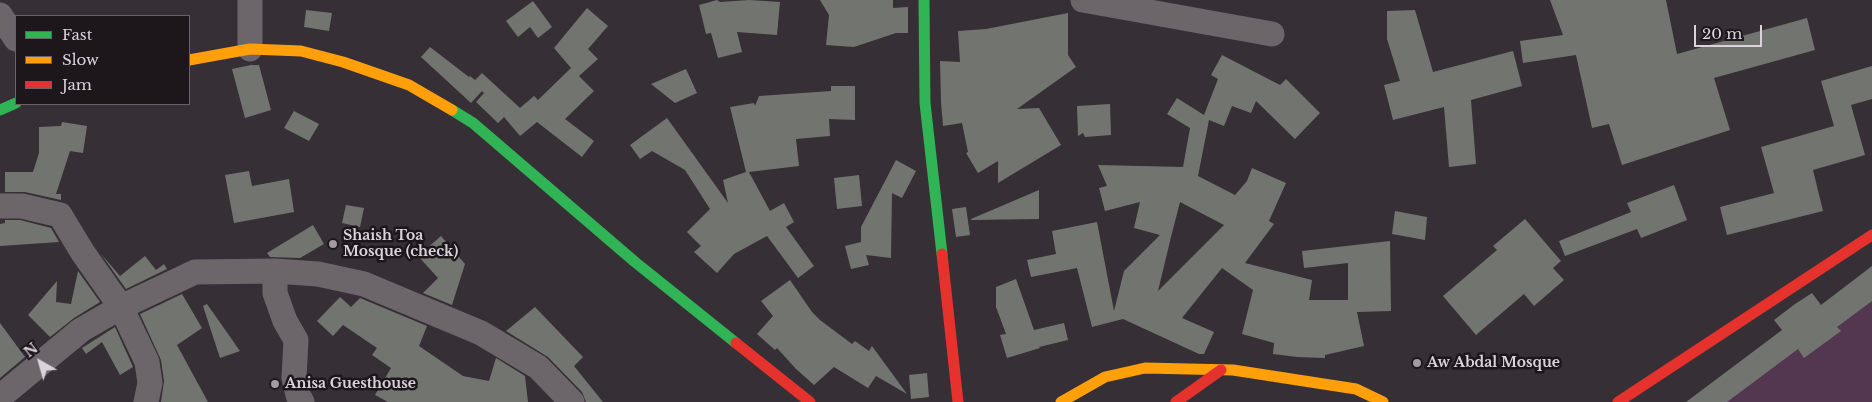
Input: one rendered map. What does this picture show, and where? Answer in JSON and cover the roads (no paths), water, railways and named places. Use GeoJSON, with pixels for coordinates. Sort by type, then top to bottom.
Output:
{"type":"FeatureCollection","features":[{"type":"Feature","properties":{"kind":"street"},"geometry":{"type":"LineString","coordinates":[[250,0],[250,49]]}},
{"type":"Feature","properties":{"kind":"street"},"geometry":{"type":"LineString","coordinates":[[924,0],[925,103],[958,402]]}},
{"type":"Feature","properties":{"kind":"street"},"geometry":{"type":"LineString","coordinates":[[1083,0],[1272,34]]}},
{"type":"Feature","properties":{"kind":"street"},"geometry":{"type":"LineString","coordinates":[[0,15],[15,38]]}},
{"type":"Feature","properties":{"kind":"street"},"geometry":{"type":"LineString","coordinates":[[190,60],[250,49],[302,51],[344,62],[409,85],[473,123],[635,262],[810,402]]}},
{"type":"Feature","properties":{"kind":"street"},"geometry":{"type":"LineString","coordinates":[[0,110],[15,103]]}},
{"type":"Feature","properties":{"kind":"street"},"geometry":{"type":"LineString","coordinates":[[0,206],[22,206],[60,215],[83,253],[121,307],[147,362],[150,384],[146,402]]}},
{"type":"Feature","properties":{"kind":"street"},"geometry":{"type":"LineString","coordinates":[[1618,402],[1872,235]]}},
{"type":"Feature","properties":{"kind":"street"},"geometry":{"type":"LineString","coordinates":[[275,271],[275,293],[285,321],[296,340],[294,378],[298,395],[302,402]]}},
{"type":"Feature","properties":{"kind":"street"},"geometry":{"type":"LineString","coordinates":[[0,397],[81,330],[121,307],[195,272],[275,271],[318,274],[364,284],[481,333],[538,367],[572,402]]}},
{"type":"Feature","properties":{"kind":"street"},"geometry":{"type":"LineString","coordinates":[[1063,402],[1105,377],[1145,368],[1233,370],[1356,390],[1383,402]]}},
{"type":"Feature","properties":{"kind":"street"},"geometry":{"type":"LineString","coordinates":[[1176,402],[1221,370]]}},
{"type":"Feature","properties":{"kind":"place","name":"Shaish Toa Mosque (check)"},"geometry":{"type":"Point","coordinates":[333,244]}},
{"type":"Feature","properties":{"kind":"place","name":"Aw Abdal Mosque"},"geometry":{"type":"Point","coordinates":[1417,363]}},
{"type":"Feature","properties":{"kind":"place","name":"Anisa Guesthouse"},"geometry":{"type":"Point","coordinates":[275,384]}}]}
